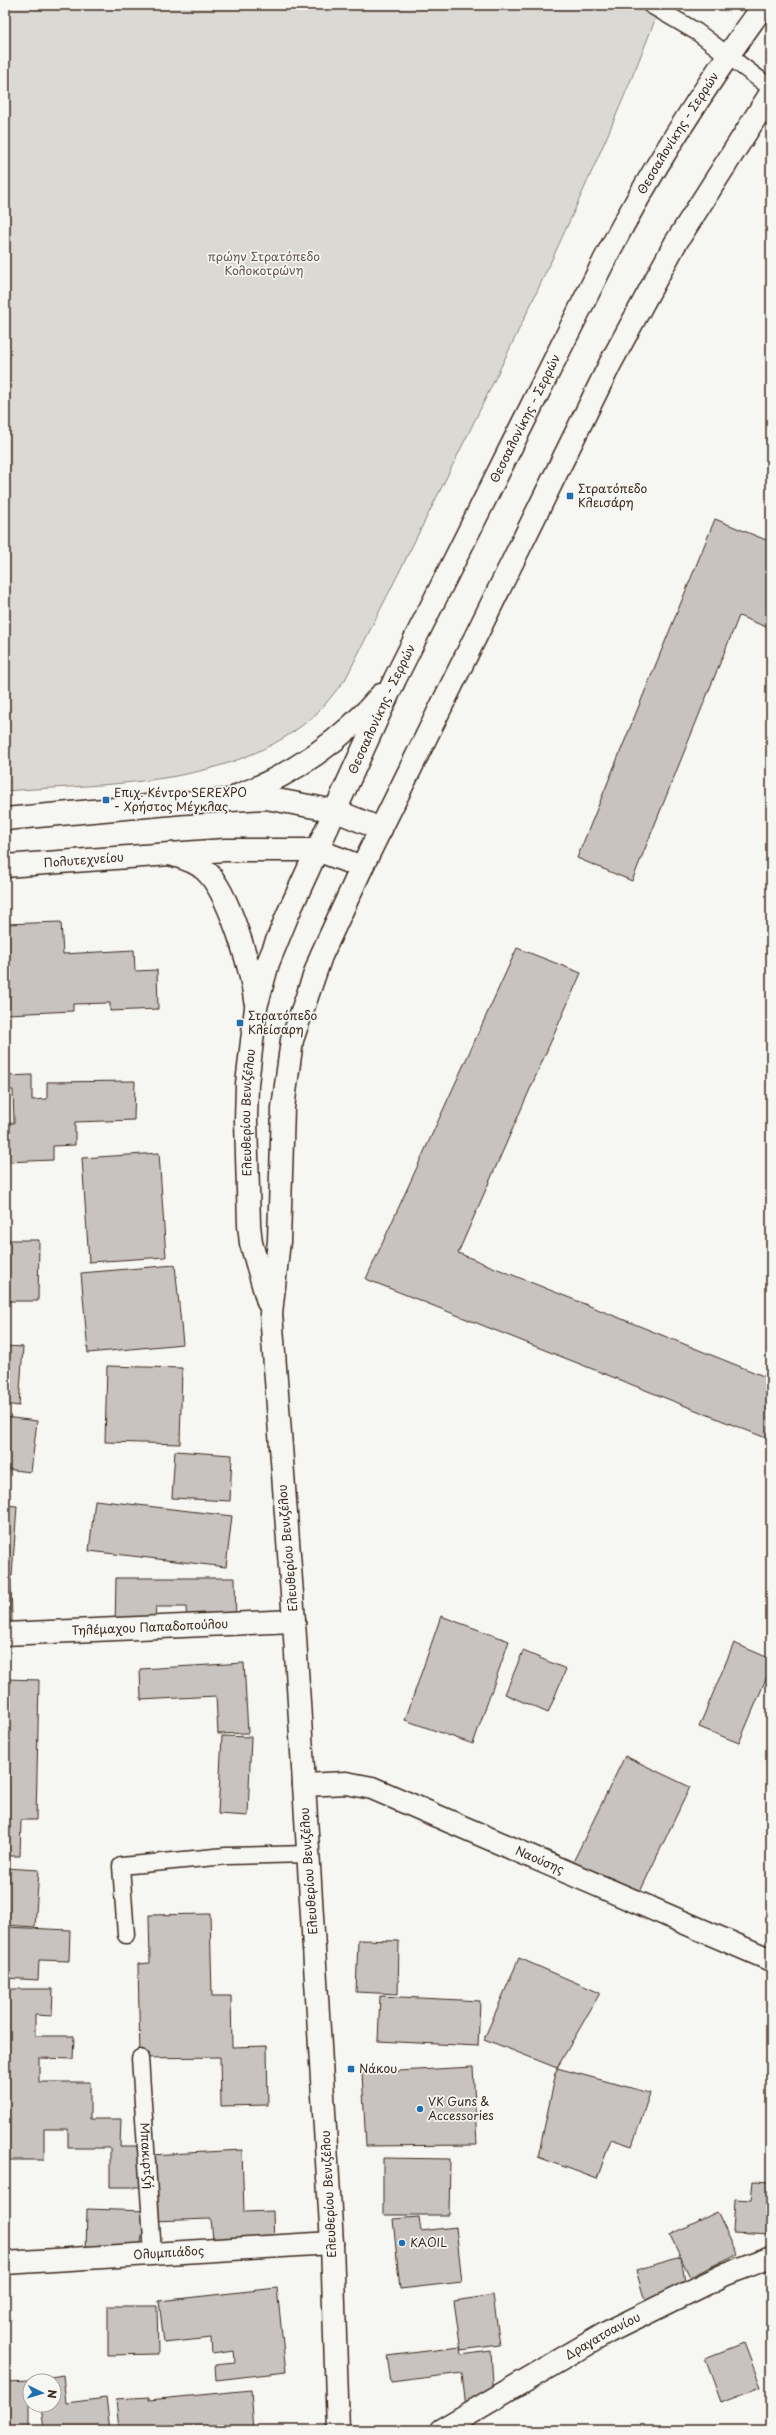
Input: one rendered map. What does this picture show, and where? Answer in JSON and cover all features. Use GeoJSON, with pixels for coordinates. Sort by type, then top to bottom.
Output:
{"type":"FeatureCollection","features":[{"type":"Feature","properties":{"kind":"main road","name":"Θεσσαλονίκης - Σερρών"},"geometry":{"type":"LineString","coordinates":[[317,850],[395,679],[620,229],[662,157],[728,54],[764,5]]}},
{"type":"Feature","properties":{"kind":"main road"},"geometry":{"type":"LineString","coordinates":[[317,850],[362,867],[452,681],[644,297],[703,198],[771,93]]}},
{"type":"Feature","properties":{"kind":"main road"},"geometry":{"type":"LineString","coordinates":[[222,801],[268,782],[327,746],[362,716],[395,679]]}},
{"type":"Feature","properties":{"kind":"main road"},"geometry":{"type":"LineString","coordinates":[[5,819],[222,801],[274,799],[336,811],[381,829]]}},
{"type":"Feature","properties":{"kind":"main road","name":"Πολυτεχνείου"},"geometry":{"type":"LineString","coordinates":[[5,866],[162,853],[225,850],[317,850]]}},
{"type":"Feature","properties":{"kind":"main road","name":"Ελευθερίου Βενιζέλου"},"geometry":{"type":"LineString","coordinates":[[271,1313],[251,1243],[248,1218],[246,1114],[256,1007],[276,942],[317,850]]}},
{"type":"Feature","properties":{"kind":"main road"},"geometry":{"type":"LineString","coordinates":[[162,853],[196,864],[212,878],[242,945],[250,972],[256,1007]]}},
{"type":"Feature","properties":{"kind":"main road","name":"Ελευθερίου Βενιζέλου"},"geometry":{"type":"LineString","coordinates":[[338,2430],[332,2243],[294,1621],[271,1313],[279,1241],[283,1108],[292,1040],[320,956],[362,867]]}},
{"type":"Feature","properties":{"kind":"main road","name":"Τηλέμαχου Παπαδοπούλου"},"geometry":{"type":"LineString","coordinates":[[5,1634],[294,1621]]}},
{"type":"Feature","properties":{"kind":"main road","name":"Ναούσης"},"geometry":{"type":"LineString","coordinates":[[304,1786],[346,1783],[372,1788],[771,1960]]}},
{"type":"Feature","properties":{"kind":"main road","name":"Ολυμπιάδος"},"geometry":{"type":"LineString","coordinates":[[5,2263],[332,2243]]}},
{"type":"Feature","properties":{"kind":"main road","name":"Δραγατσανίου"},"geometry":{"type":"LineString","coordinates":[[441,2430],[608,2332],[726,2274],[771,2257]]}},
{"type":"Feature","properties":{"kind":"lane"},"geometry":{"type":"LineString","coordinates":[[651,5],[697,32],[771,88]]}},
{"type":"Feature","properties":{"kind":"lane"},"geometry":{"type":"LineString","coordinates":[[126,1935],[121,1866],[189,1858],[308,1854]]}},
{"type":"Feature","properties":{"kind":"lane","name":"Μπακιρτζή"},"geometry":{"type":"LineString","coordinates":[[140,2058],[153,2254]]}},
{"type":"Feature","properties":{"kind":"green space","name":"πρώην Στρατόπεδο Κολοκοτρώνη"},"geometry":{"type":"Polygon","coordinates":[[[5,5],[661,5],[626,92],[551,262],[470,430],[345,680],[315,715],[282,739],[246,757],[208,769],[127,783],[5,791],[5,5]]]}},
{"type":"Feature","properties":{"kind":"building"},"geometry":{"type":"Polygon","coordinates":[[[715,519],[771,542],[771,629],[739,616],[632,881],[577,858],[715,519]]]}},
{"type":"Feature","properties":{"kind":"building"},"geometry":{"type":"Polygon","coordinates":[[[61,922],[63,954],[134,950],[135,971],[157,970],[158,1009],[110,1011],[110,1003],[73,1004],[73,1011],[7,1014],[8,1043],[5,1044],[5,924],[61,922]]]}},
{"type":"Feature","properties":{"kind":"building"},"geometry":{"type":"Polygon","coordinates":[[[517,948],[581,973],[458,1253],[771,1379],[771,1440],[366,1279],[517,948]]]}},
{"type":"Feature","properties":{"kind":"building"},"geometry":{"type":"Polygon","coordinates":[[[32,1075],[32,1100],[47,1099],[47,1082],[135,1081],[134,1120],[75,1122],[75,1145],[53,1146],[53,1160],[5,1162],[5,1123],[14,1123],[13,1090],[5,1090],[5,1076],[32,1075]]]}},
{"type":"Feature","properties":{"kind":"building"},"geometry":{"type":"Polygon","coordinates":[[[159,1153],[166,1257],[89,1262],[82,1158],[159,1153]]]}},
{"type":"Feature","properties":{"kind":"building"},"geometry":{"type":"Polygon","coordinates":[[[5,1240],[39,1240],[38,1301],[5,1301],[5,1240]]]}},
{"type":"Feature","properties":{"kind":"building"},"geometry":{"type":"Polygon","coordinates":[[[175,1265],[183,1344],[88,1353],[81,1273],[175,1265]]]}},
{"type":"Feature","properties":{"kind":"building"},"geometry":{"type":"Polygon","coordinates":[[[5,1346],[23,1347],[19,1406],[5,1404],[5,1346]]]}},
{"type":"Feature","properties":{"kind":"building"},"geometry":{"type":"Polygon","coordinates":[[[107,1366],[182,1368],[180,1444],[105,1442],[107,1366]]]}},
{"type":"Feature","properties":{"kind":"building"},"geometry":{"type":"Polygon","coordinates":[[[5,1417],[37,1421],[31,1472],[5,1469],[5,1417]]]}},
{"type":"Feature","properties":{"kind":"building"},"geometry":{"type":"Polygon","coordinates":[[[175,1451],[232,1455],[230,1501],[172,1498],[175,1451]]]}},
{"type":"Feature","properties":{"kind":"building"},"geometry":{"type":"Polygon","coordinates":[[[95,1500],[232,1516],[226,1567],[89,1551],[95,1500]]]}},
{"type":"Feature","properties":{"kind":"building"},"geometry":{"type":"Polygon","coordinates":[[[5,1505],[17,1506],[12,1576],[5,1576],[5,1505]]]}},
{"type":"Feature","properties":{"kind":"building"},"geometry":{"type":"Polygon","coordinates":[[[116,1578],[235,1578],[236,1624],[187,1626],[186,1607],[156,1607],[154,1628],[115,1627],[116,1578]]]}},
{"type":"Feature","properties":{"kind":"building"},"geometry":{"type":"Polygon","coordinates":[[[5,1579],[11,1579],[12,1621],[5,1621],[5,1579]]]}},
{"type":"Feature","properties":{"kind":"building"},"geometry":{"type":"Polygon","coordinates":[[[441,1616],[509,1641],[473,1744],[405,1720],[441,1616]]]}},
{"type":"Feature","properties":{"kind":"building"},"geometry":{"type":"Polygon","coordinates":[[[734,1643],[771,1659],[771,1667],[739,1743],[699,1727],[734,1643]]]}},
{"type":"Feature","properties":{"kind":"building"},"geometry":{"type":"Polygon","coordinates":[[[523,1651],[566,1669],[548,1713],[505,1694],[523,1651]]]}},
{"type":"Feature","properties":{"kind":"building"},"geometry":{"type":"Polygon","coordinates":[[[244,1663],[248,1733],[218,1734],[216,1696],[141,1700],[140,1669],[244,1663]]]}},
{"type":"Feature","properties":{"kind":"building"},"geometry":{"type":"Polygon","coordinates":[[[5,1679],[39,1680],[36,1820],[21,1820],[20,1856],[5,1856],[5,1679]]]}},
{"type":"Feature","properties":{"kind":"building"},"geometry":{"type":"Polygon","coordinates":[[[222,1736],[251,1737],[248,1816],[218,1814],[222,1736]]]}},
{"type":"Feature","properties":{"kind":"building"},"geometry":{"type":"Polygon","coordinates":[[[625,1756],[690,1787],[638,1896],[572,1864],[625,1756]]]}},
{"type":"Feature","properties":{"kind":"building"},"geometry":{"type":"Polygon","coordinates":[[[5,1868],[39,1870],[35,1927],[5,1925],[5,1868]]]}},
{"type":"Feature","properties":{"kind":"building"},"geometry":{"type":"Polygon","coordinates":[[[210,1914],[212,1996],[231,1996],[232,2047],[267,2046],[268,2105],[221,2106],[220,2057],[140,2058],[138,1964],[150,1963],[149,1915],[210,1914]]]}},
{"type":"Feature","properties":{"kind":"building"},"geometry":{"type":"Polygon","coordinates":[[[5,1927],[70,1930],[69,1961],[39,1960],[38,1980],[5,1978],[5,1927]]]}},
{"type":"Feature","properties":{"kind":"building"},"geometry":{"type":"Polygon","coordinates":[[[358,1940],[399,1941],[398,1994],[356,1992],[358,1940]]]}},
{"type":"Feature","properties":{"kind":"building"},"geometry":{"type":"Polygon","coordinates":[[[519,1958],[600,1993],[557,2068],[484,2039],[519,1958]]]}},
{"type":"Feature","properties":{"kind":"building"},"geometry":{"type":"Polygon","coordinates":[[[5,1989],[53,1989],[52,2016],[35,2015],[35,2036],[74,2036],[73,2059],[39,2058],[39,2082],[90,2082],[90,2119],[121,2119],[120,2146],[140,2146],[140,2187],[110,2187],[110,2148],[68,2148],[68,2129],[44,2129],[44,2160],[5,2160],[5,1989]]]}},
{"type":"Feature","properties":{"kind":"building"},"geometry":{"type":"Polygon","coordinates":[[[380,1996],[480,2001],[478,2046],[378,2041],[380,1996]]]}},
{"type":"Feature","properties":{"kind":"building","name":"VK Guns & Accessories"},"geometry":{"type":"Polygon","coordinates":[[[473,2067],[477,2145],[366,2146],[362,2073],[473,2067]]]}},
{"type":"Feature","properties":{"kind":"building"},"geometry":{"type":"Polygon","coordinates":[[[557,2068],[650,2093],[632,2146],[611,2139],[597,2179],[538,2157],[557,2068]]]}},
{"type":"Feature","properties":{"kind":"building"},"geometry":{"type":"Polygon","coordinates":[[[242,2150],[244,2212],[273,2211],[274,2247],[214,2250],[211,2219],[152,2221],[151,2155],[242,2150]]]}},
{"type":"Feature","properties":{"kind":"building"},"geometry":{"type":"Polygon","coordinates":[[[383,2158],[450,2159],[449,2215],[383,2215],[383,2158]]]}},
{"type":"Feature","properties":{"kind":"building"},"geometry":{"type":"Polygon","coordinates":[[[753,2181],[771,2182],[771,2235],[733,2233],[735,2199],[751,2200],[753,2181]]]}},
{"type":"Feature","properties":{"kind":"building"},"geometry":{"type":"Polygon","coordinates":[[[87,2209],[146,2211],[139,2255],[86,2253],[87,2209]]]}},
{"type":"Feature","properties":{"kind":"building"},"geometry":{"type":"Polygon","coordinates":[[[717,2212],[737,2254],[690,2277],[670,2235],[717,2212]]]}},
{"type":"Feature","properties":{"kind":"building"},"geometry":{"type":"Polygon","coordinates":[[[419,2217],[421,2231],[456,2227],[462,2282],[400,2289],[393,2219],[419,2217]]]}},
{"type":"Feature","properties":{"kind":"building"},"geometry":{"type":"Polygon","coordinates":[[[681,2257],[687,2294],[647,2308],[636,2270],[681,2257]]]}},
{"type":"Feature","properties":{"kind":"building"},"geometry":{"type":"Polygon","coordinates":[[[277,2288],[286,2372],[216,2380],[215,2365],[235,2363],[234,2351],[212,2354],[211,2338],[164,2343],[159,2301],[277,2288]]]}},
{"type":"Feature","properties":{"kind":"building"},"geometry":{"type":"Polygon","coordinates":[[[493,2295],[500,2345],[461,2350],[454,2301],[493,2295]]]}},
{"type":"Feature","properties":{"kind":"building"},"geometry":{"type":"Polygon","coordinates":[[[108,2306],[157,2306],[158,2354],[108,2355],[108,2306]]]}},
{"type":"Feature","properties":{"kind":"building"},"geometry":{"type":"Polygon","coordinates":[[[744,2343],[761,2387],[721,2402],[705,2358],[744,2343]]]}},
{"type":"Feature","properties":{"kind":"building"},"geometry":{"type":"Polygon","coordinates":[[[460,2347],[461,2355],[491,2351],[494,2400],[466,2408],[462,2373],[391,2382],[387,2356],[460,2347]]]}},
{"type":"Feature","properties":{"kind":"building"},"geometry":{"type":"Polygon","coordinates":[[[62,2375],[66,2403],[106,2398],[110,2430],[44,2430],[42,2413],[62,2413],[62,2375]]]}},
{"type":"Feature","properties":{"kind":"building"},"geometry":{"type":"Polygon","coordinates":[[[22,2381],[22,2413],[29,2413],[29,2428],[5,2428],[5,2382],[22,2381]]]}},
{"type":"Feature","properties":{"kind":"building"},"geometry":{"type":"Polygon","coordinates":[[[251,2390],[254,2430],[119,2430],[116,2399],[149,2397],[149,2400],[251,2390]]]}},
{"type":"Feature","properties":{"kind":"place","name":"Στρατόπεδο Κλεισάρη"},"geometry":{"type":"Point","coordinates":[570,496]}},
{"type":"Feature","properties":{"kind":"place","name":"Επιχ. Κέντρο SEREXPO - Χρήστος Μέγκλας"},"geometry":{"type":"Point","coordinates":[106,800]}},
{"type":"Feature","properties":{"kind":"place","name":"Στρατόπεδο Κλείσαρη"},"geometry":{"type":"Point","coordinates":[240,1023]}},
{"type":"Feature","properties":{"kind":"place","name":"Νάκου"},"geometry":{"type":"Point","coordinates":[351,2069]}},
{"type":"Feature","properties":{"kind":"place","name":"VK Guns & Accessories"},"geometry":{"type":"Point","coordinates":[420,2109]}},
{"type":"Feature","properties":{"kind":"place","name":"KAOIL"},"geometry":{"type":"Point","coordinates":[402,2243]}}]}
